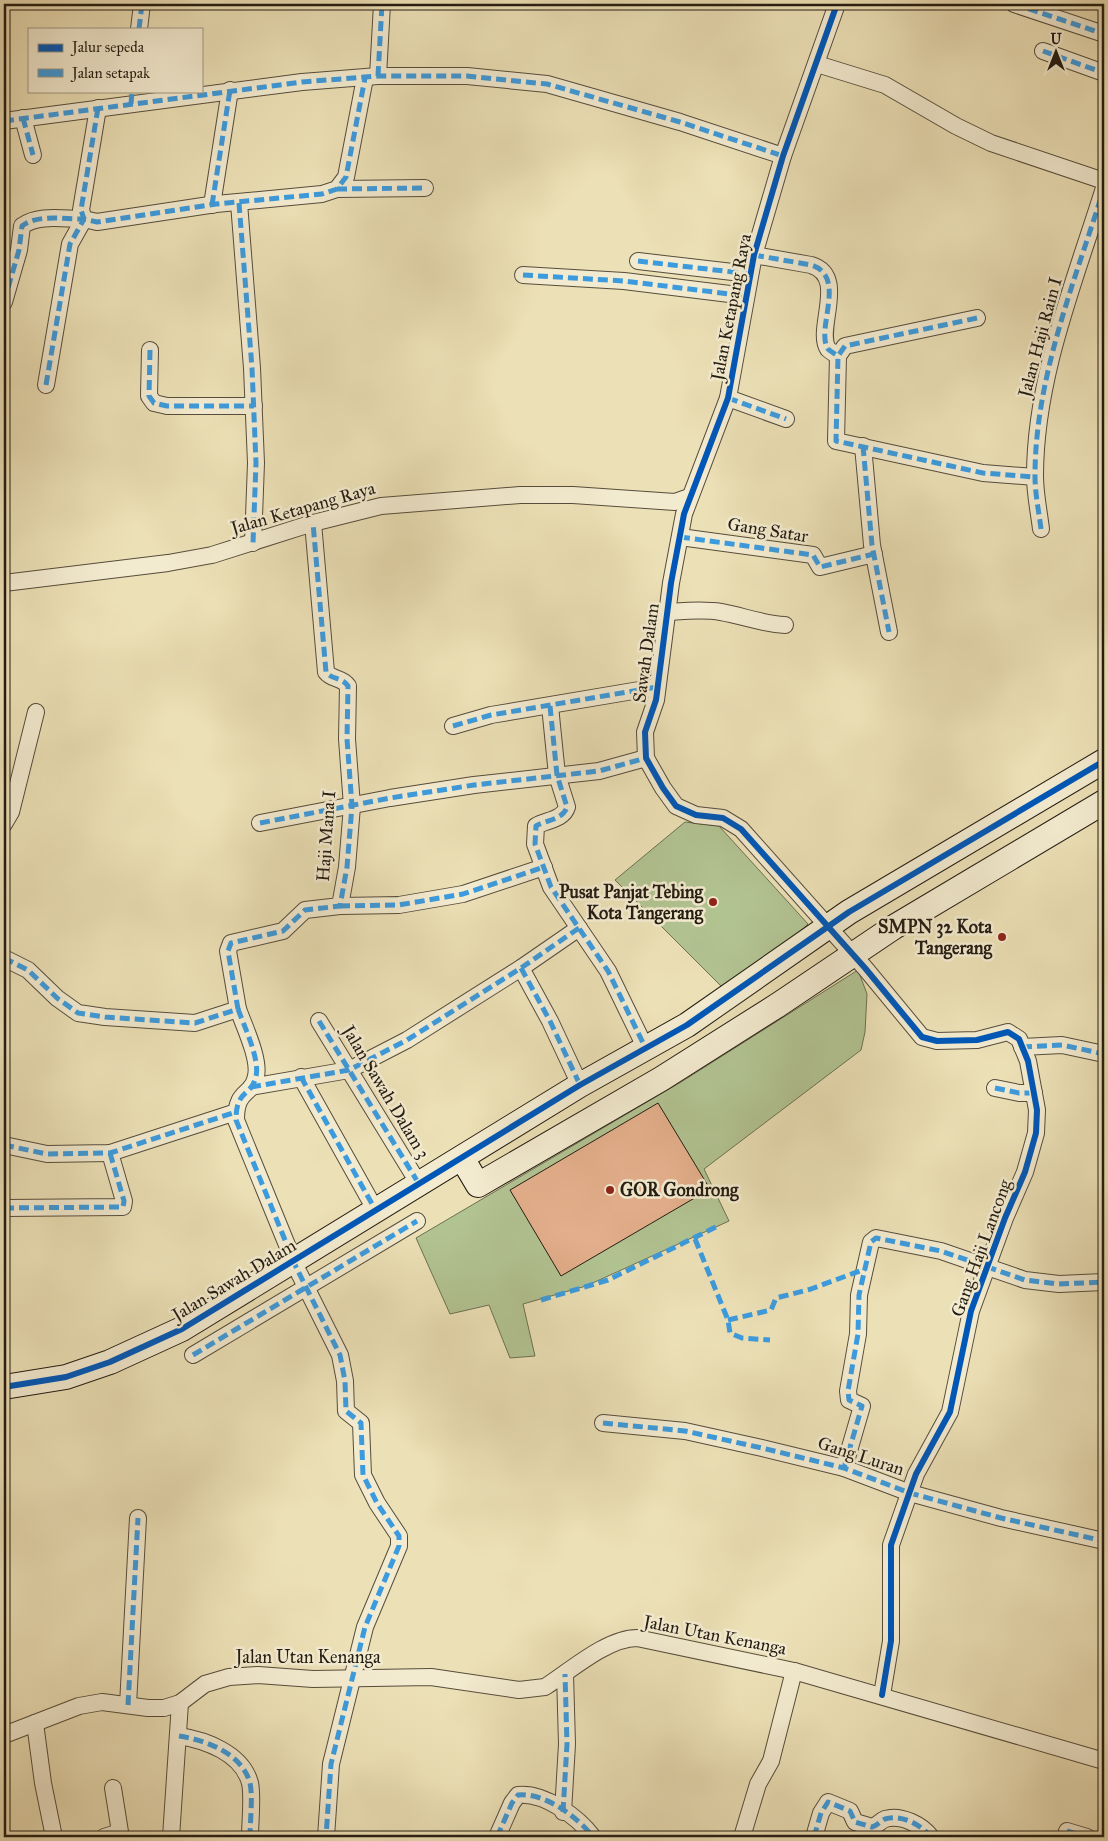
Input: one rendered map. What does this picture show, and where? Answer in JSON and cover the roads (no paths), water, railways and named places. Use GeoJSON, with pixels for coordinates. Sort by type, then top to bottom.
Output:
{"type":"FeatureCollection","features":[{"type":"Feature","properties":{"kind":"street"},"geometry":{"type":"LineString","coordinates":[[139,28],[142,4]]}},
{"type":"Feature","properties":{"kind":"street"},"geometry":{"type":"LineString","coordinates":[[337,189],[346,176],[372,77],[382,4]]}},
{"type":"Feature","properties":{"kind":"street","name":"Jalan Ketapang Raya"},"geometry":{"type":"LineString","coordinates":[[4,583],[168,563],[212,555],[313,523],[381,506],[520,495],[573,495],[675,502],[689,497],[728,398],[754,254],[783,156],[837,4]]}},
{"type":"Feature","properties":{"kind":"street"},"geometry":{"type":"LineString","coordinates":[[1014,4],[1104,34]]}},
{"type":"Feature","properties":{"kind":"street"},"geometry":{"type":"LineString","coordinates":[[1043,51],[1104,73]]}},
{"type":"Feature","properties":{"kind":"street"},"geometry":{"type":"LineString","coordinates":[[817,64],[885,85],[956,126],[992,143],[1104,181]]}},
{"type":"Feature","properties":{"kind":"street"},"geometry":{"type":"LineString","coordinates":[[4,121],[98,108],[132,98],[372,77],[467,76],[547,84],[680,122],[783,156]]}},
{"type":"Feature","properties":{"kind":"street"},"geometry":{"type":"LineString","coordinates":[[212,205],[230,90]]}},
{"type":"Feature","properties":{"kind":"street"},"geometry":{"type":"LineString","coordinates":[[46,385],[70,244],[83,219],[81,210],[98,108]]}},
{"type":"Feature","properties":{"kind":"street"},"geometry":{"type":"LineString","coordinates":[[23,118],[33,155]]}},
{"type":"Feature","properties":{"kind":"street"},"geometry":{"type":"LineString","coordinates":[[4,302],[18,250],[22,226],[42,218],[83,219],[97,222],[212,205],[322,194],[337,189],[425,188]]}},
{"type":"Feature","properties":{"kind":"street","name":"Jalan Haji Rain I"},"geometry":{"type":"LineString","coordinates":[[1041,529],[1034,477],[1040,421],[1053,352],[1104,188]]}},
{"type":"Feature","properties":{"kind":"street"},"geometry":{"type":"LineString","coordinates":[[239,203],[254,406],[256,464],[253,543]]}},
{"type":"Feature","properties":{"kind":"street"},"geometry":{"type":"LineString","coordinates":[[754,254],[810,265],[818,268],[824,274],[829,295],[826,340],[828,348],[838,356]]}},
{"type":"Feature","properties":{"kind":"street"},"geometry":{"type":"LineString","coordinates":[[638,261],[750,274]]}},
{"type":"Feature","properties":{"kind":"street"},"geometry":{"type":"LineString","coordinates":[[523,275],[624,281],[746,296]]}},
{"type":"Feature","properties":{"kind":"street"},"geometry":{"type":"LineString","coordinates":[[977,318],[845,346],[838,356],[836,441],[983,472],[1034,477]]}},
{"type":"Feature","properties":{"kind":"street"},"geometry":{"type":"LineString","coordinates":[[150,350],[149,396],[154,402],[167,406],[254,406]]}},
{"type":"Feature","properties":{"kind":"street"},"geometry":{"type":"LineString","coordinates":[[728,398],[786,419]]}},
{"type":"Feature","properties":{"kind":"street"},"geometry":{"type":"LineString","coordinates":[[864,446],[874,554],[889,632]]}},
{"type":"Feature","properties":{"kind":"street","name":"Sawah Dalam"},"geometry":{"type":"LineString","coordinates":[[689,497],[667,612],[653,714],[645,732],[646,758],[676,806],[696,815],[723,818],[741,829],[850,951]]}},
{"type":"Feature","properties":{"kind":"street","name":"Haji Mana I"},"geometry":{"type":"LineString","coordinates":[[238,1009],[228,950],[231,943],[283,931],[305,910],[340,906],[347,867],[352,806],[347,738],[348,686],[345,681],[329,676],[326,672],[313,523]]}},
{"type":"Feature","properties":{"kind":"street","name":"Gang Satar"},"geometry":{"type":"LineString","coordinates":[[680,537],[813,555],[820,567],[874,554]]}},
{"type":"Feature","properties":{"kind":"street"},"geometry":{"type":"LineString","coordinates":[[667,612],[711,611],[753,619],[768,624],[785,625]]}},
{"type":"Feature","properties":{"kind":"street"},"geometry":{"type":"LineString","coordinates":[[453,726],[491,715],[657,687]]}},
{"type":"Feature","properties":{"kind":"street"},"geometry":{"type":"LineString","coordinates":[[550,706],[557,776],[567,807],[565,812],[540,824],[534,832],[536,844],[551,887],[608,971],[646,1049]]}},
{"type":"Feature","properties":{"kind":"street"},"geometry":{"type":"LineString","coordinates":[[4,824],[10,812],[36,712]]}},
{"type":"Feature","properties":{"kind":"street"},"geometry":{"type":"LineString","coordinates":[[260,823],[474,785],[599,771],[646,758]]}},
{"type":"Feature","properties":{"kind":"street"},"geometry":{"type":"LineString","coordinates":[[470,1171],[661,1079],[778,1005],[850,951],[883,912],[1104,761]]}},
{"type":"Feature","properties":{"kind":"street"},"geometry":{"type":"LineString","coordinates":[[470,1171],[580,1085],[687,1025],[830,929],[883,912],[1104,802]]}},
{"type":"Feature","properties":{"kind":"street"},"geometry":{"type":"LineString","coordinates":[[340,906],[399,905],[463,894],[544,867]]}},
{"type":"Feature","properties":{"kind":"street"},"geometry":{"type":"LineString","coordinates":[[251,1087],[349,1070],[408,1040],[521,968],[579,928]]}},
{"type":"Feature","properties":{"kind":"street"},"geometry":{"type":"LineString","coordinates":[[850,951],[922,1037],[937,1041],[977,1040],[1008,1032],[1019,1039],[1022,1047],[1062,1045],[1104,1054]]}},
{"type":"Feature","properties":{"kind":"street"},"geometry":{"type":"LineString","coordinates":[[4,958],[28,970],[57,998],[78,1013],[105,1017],[195,1023],[238,1009],[257,1064],[256,1077],[251,1087],[242,1094],[237,1104],[236,1120],[300,1274],[340,1355],[345,1380],[346,1410],[361,1423],[363,1475],[377,1503],[400,1536],[399,1546],[365,1627],[349,1700],[331,1764],[326,1837]]}},
{"type":"Feature","properties":{"kind":"street"},"geometry":{"type":"LineString","coordinates":[[521,968],[550,1020],[580,1085]]}},
{"type":"Feature","properties":{"kind":"street"},"geometry":{"type":"LineString","coordinates":[[758,976],[778,1005]]}},
{"type":"Feature","properties":{"kind":"street","name":"Jalan Sawah Dalam 3"},"geometry":{"type":"LineString","coordinates":[[319,1021],[418,1184]]}},
{"type":"Feature","properties":{"kind":"street","name":"Gang Haji Lancong"},"geometry":{"type":"LineString","coordinates":[[882,1695],[891,1641],[891,1545],[916,1474],[950,1412],[971,1310],[1005,1218],[1025,1172],[1036,1133],[1037,1110],[1022,1047]]}},
{"type":"Feature","properties":{"kind":"street"},"geometry":{"type":"LineString","coordinates":[[301,1077],[376,1211]]}},
{"type":"Feature","properties":{"kind":"street"},"geometry":{"type":"LineString","coordinates":[[995,1088],[1019,1093],[1034,1093]]}},
{"type":"Feature","properties":{"kind":"street"},"geometry":{"type":"LineString","coordinates":[[4,1145],[47,1154],[110,1153],[236,1112]]}},
{"type":"Feature","properties":{"kind":"street"},"geometry":{"type":"LineString","coordinates":[[4,1208],[123,1207],[124,1201],[110,1153]]}},
{"type":"Feature","properties":{"kind":"street","name":"Jalan Sawah Dalam"},"geometry":{"type":"LineString","coordinates":[[4,1387],[28,1385],[66,1377],[148,1346],[300,1274],[376,1211],[418,1184],[470,1171]]}},
{"type":"Feature","properties":{"kind":"street"},"geometry":{"type":"LineString","coordinates":[[193,1355],[300,1274],[417,1221]]}},
{"type":"Feature","properties":{"kind":"street"},"geometry":{"type":"LineString","coordinates":[[844,1468],[862,1406],[849,1400],[848,1391],[858,1334],[859,1295],[871,1242],[876,1238],[910,1243],[941,1251],[1025,1280],[1059,1284],[1104,1282]]}},
{"type":"Feature","properties":{"kind":"street","name":"Gang Luran"},"geometry":{"type":"LineString","coordinates":[[602,1423],[685,1431],[844,1468],[910,1493],[1104,1541]]}},
{"type":"Feature","properties":{"kind":"street"},"geometry":{"type":"LineString","coordinates":[[128,1705],[138,1518]]}},
{"type":"Feature","properties":{"kind":"street","name":"Jalan Utan Kenanga"},"geometry":{"type":"LineString","coordinates":[[4,1735],[79,1706],[102,1702],[148,1708],[164,1708],[180,1703],[205,1684],[229,1677],[258,1676],[313,1679],[431,1677],[519,1690],[545,1687],[608,1646],[628,1638],[794,1671],[882,1695],[1104,1762]]}},
{"type":"Feature","properties":{"kind":"street"},"geometry":{"type":"LineString","coordinates":[[742,1837],[758,1784],[770,1761],[794,1671]]}},
{"type":"Feature","properties":{"kind":"street"},"geometry":{"type":"LineString","coordinates":[[563,1812],[567,1744],[565,1674]]}},
{"type":"Feature","properties":{"kind":"street"},"geometry":{"type":"LineString","coordinates":[[171,1837],[180,1703]]}},
{"type":"Feature","properties":{"kind":"street"},"geometry":{"type":"LineString","coordinates":[[35,1723],[43,1783],[54,1837]]}},
{"type":"Feature","properties":{"kind":"street"},"geometry":{"type":"LineString","coordinates":[[178,1736],[201,1740],[229,1755],[241,1766],[250,1783],[250,1837]]}},
{"type":"Feature","properties":{"kind":"street"},"geometry":{"type":"LineString","coordinates":[[104,1837],[120,1832],[113,1788]]}},
{"type":"Feature","properties":{"kind":"street"},"geometry":{"type":"LineString","coordinates":[[497,1837],[512,1803],[518,1795],[534,1796],[563,1812],[578,1822],[593,1837]]}},
{"type":"Feature","properties":{"kind":"street"},"geometry":{"type":"LineString","coordinates":[[814,1837],[821,1813],[828,1802],[850,1811],[855,1822],[872,1827],[886,1819],[899,1818],[913,1823],[931,1837]]}},
{"type":"Feature","properties":{"kind":"street"},"geometry":{"type":"LineString","coordinates":[[1067,1831],[1087,1837]]}},
{"type":"Feature","properties":{"kind":"place","name":"Pusat Panjat Tebing Kota Tangerang"},"geometry":{"type":"Point","coordinates":[713,902]}},
{"type":"Feature","properties":{"kind":"place","name":"SMPN 32 Kota Tangerang"},"geometry":{"type":"Point","coordinates":[1002,937]}},
{"type":"Feature","properties":{"kind":"place","name":"GOR Gondrong"},"geometry":{"type":"Point","coordinates":[610,1190]}}]}
